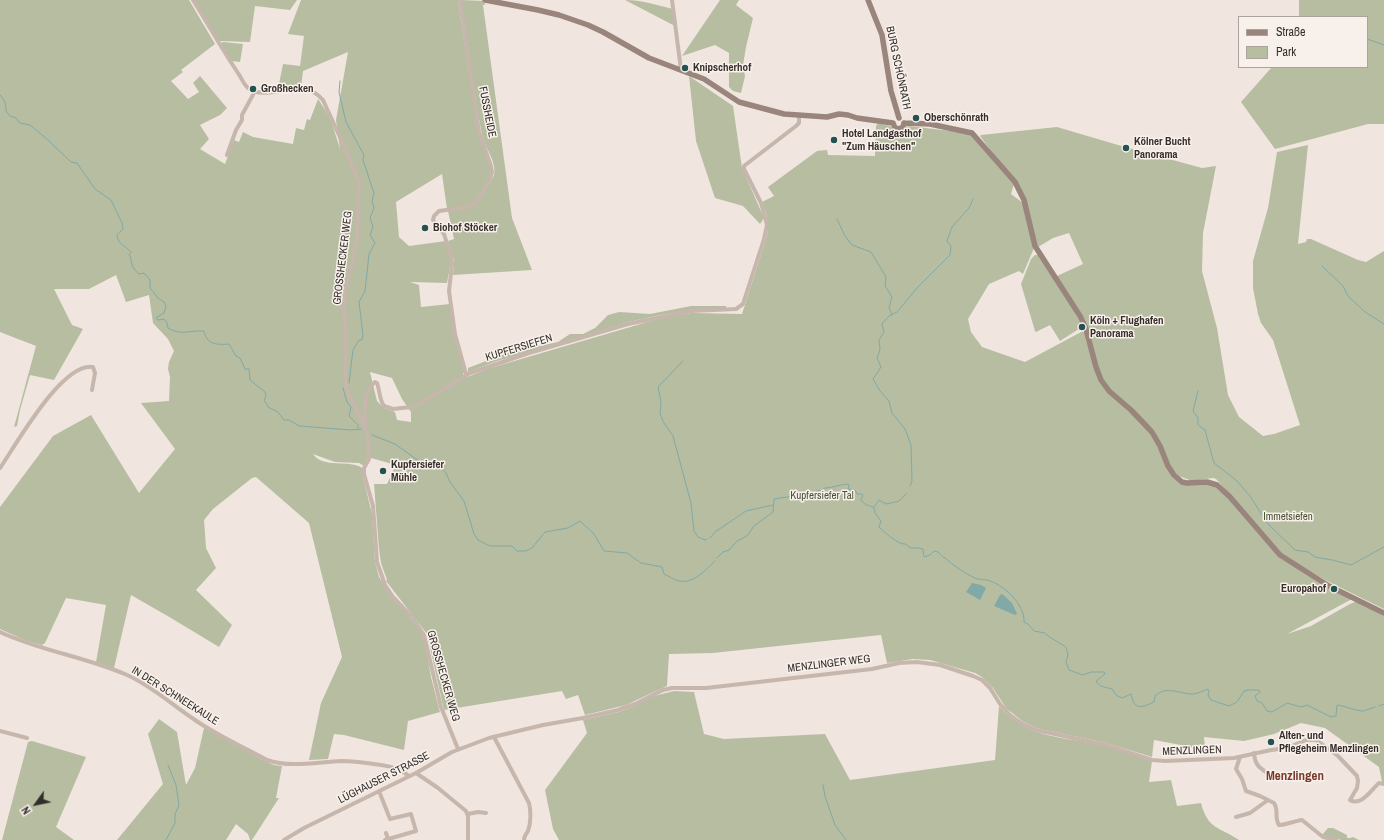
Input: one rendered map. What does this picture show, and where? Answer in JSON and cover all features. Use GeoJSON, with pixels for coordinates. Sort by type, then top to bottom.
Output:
{"type":"FeatureCollection","features":[{"type":"Feature","properties":{"kind":"street"},"geometry":{"type":"LineString","coordinates":[[193,0],[217,42],[247,88],[256,91],[242,115],[242,120],[236,130],[227,155]]}},
{"type":"Feature","properties":{"kind":"street","name":"FUSSHEIDE"},"geometry":{"type":"LineString","coordinates":[[460,0],[479,132],[492,172],[490,179],[476,203],[468,207],[439,211],[434,216],[434,220],[444,234],[451,256],[452,264],[449,296],[455,334],[466,374]]}},
{"type":"Feature","properties":{"kind":"street"},"geometry":{"type":"LineString","coordinates":[[486,0],[538,10],[574,20],[603,32],[649,58],[704,79],[733,99],[744,104],[784,114],[827,117],[839,114],[893,123]]}},
{"type":"Feature","properties":{"kind":"street"},"geometry":{"type":"LineString","coordinates":[[672,0],[681,70]]}},
{"type":"Feature","properties":{"kind":"street","name":"BURG SCHÖNRATH"},"geometry":{"type":"LineString","coordinates":[[868,0],[882,35],[891,92],[899,118]]}},
{"type":"Feature","properties":{"kind":"street","name":"GROSSHECKER WEG"},"geometry":{"type":"LineString","coordinates":[[256,91],[266,92],[302,89],[319,95],[323,100],[359,182],[357,237],[344,307],[346,337],[345,379],[347,391],[368,435],[369,459],[364,468],[364,474],[373,506],[377,562],[385,585],[424,634],[441,707],[458,749]]}},
{"type":"Feature","properties":{"kind":"street","name":"KUPFERSIEFEN"},"geometry":{"type":"LineString","coordinates":[[365,427],[366,398],[370,387],[375,382],[378,385],[380,397],[384,406],[393,409],[404,409],[422,403],[466,374],[529,354],[645,320],[691,311],[739,308],[743,304],[767,229],[766,220],[744,166],[796,126],[799,123],[799,115]]}},
{"type":"Feature","properties":{"kind":"street"},"geometry":{"type":"LineString","coordinates":[[893,123],[895,119],[899,118],[903,119],[904,123]]}},
{"type":"Feature","properties":{"kind":"street"},"geometry":{"type":"LineString","coordinates":[[893,123],[895,128],[899,129],[903,127],[904,123]]}},
{"type":"Feature","properties":{"kind":"street"},"geometry":{"type":"LineString","coordinates":[[904,123],[930,124],[972,133],[1015,182],[1024,200],[1037,250],[1080,316],[1086,329],[1101,380],[1109,391],[1137,416],[1152,432],[1170,470],[1174,475],[1182,482],[1207,482],[1218,484],[1280,555],[1343,593],[1384,613]]}},
{"type":"Feature","properties":{"kind":"street"},"geometry":{"type":"LineString","coordinates":[[0,468],[46,400],[63,381],[80,370],[93,367],[95,373],[92,390]]}},
{"type":"Feature","properties":{"kind":"street","name":"IN DER SCHNEEKAULE"},"geometry":{"type":"LineString","coordinates":[[0,632],[26,643],[111,668],[128,675],[162,696],[201,724],[271,761],[287,764],[354,762],[402,770],[409,776]]}},
{"type":"Feature","properties":{"kind":"street","name":"MENZLINGER WEG"},"geometry":{"type":"LineString","coordinates":[[494,737],[543,725],[618,710],[663,690],[672,688],[706,688],[872,669],[899,663],[917,662],[940,664],[982,680],[990,688],[1000,704],[1010,714],[1021,723],[1036,730],[1106,745],[1146,758]]}},
{"type":"Feature","properties":{"kind":"street"},"geometry":{"type":"LineString","coordinates":[[0,731],[27,738]]}},
{"type":"Feature","properties":{"kind":"street"},"geometry":{"type":"LineString","coordinates":[[494,737],[529,803],[531,813],[529,826],[524,840]]}},
{"type":"Feature","properties":{"kind":"street","name":"LÜGHAUSER STRASSE"},"geometry":{"type":"LineString","coordinates":[[284,840],[304,828],[416,773],[458,749],[494,737]]}},
{"type":"Feature","properties":{"kind":"street","name":"MENZLINGEN"},"geometry":{"type":"LineString","coordinates":[[1146,758],[1165,762],[1240,757],[1254,753],[1287,748],[1310,739],[1320,742],[1338,756],[1357,776],[1358,784],[1350,800],[1352,802],[1363,799],[1379,783],[1384,784]]}},
{"type":"Feature","properties":{"kind":"street"},"geometry":{"type":"LineString","coordinates":[[1254,753],[1255,762],[1270,775]]}},
{"type":"Feature","properties":{"kind":"street"},"geometry":{"type":"LineString","coordinates":[[1240,757],[1236,768],[1242,779],[1245,790],[1248,793],[1272,801],[1276,806],[1276,819],[1279,825],[1281,826],[1289,822],[1302,820],[1323,837],[1336,840]]}},
{"type":"Feature","properties":{"kind":"street"},"geometry":{"type":"LineString","coordinates":[[416,773],[438,788],[468,814],[468,840]]}},
{"type":"Feature","properties":{"kind":"street"},"geometry":{"type":"LineString","coordinates":[[379,791],[390,819],[411,814],[416,831],[386,839],[386,833]]}},
{"type":"Feature","properties":{"kind":"street"},"geometry":{"type":"LineString","coordinates":[[1236,817],[1250,812],[1268,800]]}},
{"type":"Feature","properties":{"kind":"street"},"geometry":{"type":"LineString","coordinates":[[468,814],[478,812],[486,813]]}},
{"type":"Feature","properties":{"kind":"green space","name":"Kupfersiefer Tal"},"geometry":{"type":"Polygon","coordinates":[[[0,0],[189,0],[215,44],[181,70],[183,72],[171,81],[188,99],[199,92],[193,83],[200,76],[227,108],[220,115],[200,125],[209,139],[200,149],[225,164],[234,140],[239,142],[243,132],[253,137],[293,144],[296,128],[304,130],[307,119],[310,120],[318,99],[331,120],[340,149],[336,120],[348,52],[303,71],[301,87],[278,89],[283,64],[300,66],[304,36],[288,34],[301,0],[458,0],[478,132],[490,163],[491,174],[476,201],[471,205],[447,209],[442,174],[396,202],[399,237],[409,246],[446,241],[451,261],[447,283],[410,282],[419,285],[421,307],[450,304],[465,378],[487,369],[661,318],[692,313],[742,314],[767,236],[767,219],[762,202],[774,196],[768,187],[817,151],[827,150],[828,155],[875,156],[876,126],[878,123],[890,126],[895,130],[909,126],[967,133],[974,137],[1014,184],[1011,194],[1023,203],[1034,248],[1023,274],[1019,271],[989,284],[968,319],[971,332],[982,347],[1025,362],[1083,331],[1085,333],[1097,375],[1151,434],[1175,479],[1213,485],[1230,500],[1280,558],[1352,599],[1287,634],[1311,626],[1357,601],[1384,616],[1384,782],[1382,782],[1379,767],[1325,728],[1301,723],[1274,734],[1244,741],[1204,737],[1205,747],[1197,748],[1154,740],[1152,757],[1106,743],[1036,728],[1022,721],[1006,708],[993,688],[982,677],[975,673],[930,660],[913,659],[887,663],[881,635],[713,653],[669,654],[667,686],[626,705],[585,715],[578,695],[566,699],[562,691],[444,710],[427,634],[386,581],[387,580],[381,563],[374,484],[387,484],[396,465],[368,456],[364,466],[359,463],[335,462],[313,454],[317,459],[330,463],[351,464],[362,468],[372,514],[375,562],[379,577],[392,598],[402,607],[424,636],[431,677],[440,712],[408,721],[404,750],[344,735],[334,734],[328,759],[309,760],[321,703],[342,657],[309,523],[256,477],[252,478],[213,509],[204,520],[206,548],[216,568],[196,590],[232,625],[219,647],[131,595],[114,668],[96,662],[106,605],[66,598],[45,643],[42,645],[27,641],[0,629],[0,507],[53,436],[91,415],[139,493],[175,449],[141,403],[169,401],[170,377],[168,369],[169,362],[174,351],[168,339],[153,323],[149,295],[126,302],[116,275],[89,289],[54,289],[72,325],[83,329],[54,380],[30,375],[17,426],[14,427],[36,346],[0,332],[0,0]],[[370,372],[377,401],[384,408],[395,412],[397,420],[411,422],[411,412],[402,399],[392,378],[370,372]]]}},
{"type":"Feature","properties":{"kind":"green space"},"geometry":{"type":"Polygon","coordinates":[[[194,0],[297,0],[290,10],[255,6],[250,42],[218,41],[194,0]]]}},
{"type":"Feature","properties":{"kind":"green space"},"geometry":{"type":"Polygon","coordinates":[[[461,0],[484,1],[485,5],[483,5],[512,218],[532,270],[453,275],[454,261],[448,241],[454,239],[448,211],[467,209],[475,205],[494,175],[494,165],[482,135],[461,0]]]}},
{"type":"Feature","properties":{"kind":"green space"},"geometry":{"type":"Polygon","coordinates":[[[625,0],[643,2],[673,9],[675,26],[625,0]]]}},
{"type":"Feature","properties":{"kind":"green space"},"geometry":{"type":"Polygon","coordinates":[[[720,0],[739,0],[736,5],[753,18],[743,65],[745,76],[741,93],[733,91],[729,87],[729,53],[715,45],[682,56],[720,0]]]}},
{"type":"Feature","properties":{"kind":"green space"},"geometry":{"type":"Polygon","coordinates":[[[1299,0],[1384,0],[1384,124],[1368,124],[1275,149],[1241,102],[1271,68],[1368,68],[1368,16],[1299,16],[1299,0]]]}},
{"type":"Feature","properties":{"kind":"green space"},"geometry":{"type":"Polygon","coordinates":[[[223,42],[243,44],[240,62],[231,61],[220,44],[223,42]]]}},
{"type":"Feature","properties":{"kind":"green space"},"geometry":{"type":"Polygon","coordinates":[[[689,76],[733,106],[742,168],[764,218],[760,224],[743,206],[715,198],[696,141],[689,76]]]}},
{"type":"Feature","properties":{"kind":"green space"},"geometry":{"type":"Polygon","coordinates":[[[1057,127],[1202,168],[1216,166],[1203,233],[1202,271],[1217,328],[1228,395],[1239,417],[1263,436],[1274,434],[1300,425],[1273,340],[1261,323],[1253,288],[1253,261],[1268,208],[1277,152],[1308,145],[1298,244],[1306,242],[1307,239],[1311,239],[1358,260],[1366,262],[1384,251],[1384,609],[1327,581],[1283,555],[1216,479],[1213,478],[1192,481],[1179,476],[1172,469],[1154,430],[1110,390],[1098,369],[1087,330],[1057,276],[1083,264],[1069,233],[1053,238],[1038,247],[1024,196],[980,136],[1057,127]]]}},
{"type":"Feature","properties":{"kind":"green space"},"geometry":{"type":"Polygon","coordinates":[[[1035,255],[1038,255],[1073,308],[1082,327],[1060,341],[1050,325],[1036,332],[1035,331],[1021,284],[1031,259],[1035,255]]]}},
{"type":"Feature","properties":{"kind":"green space"},"geometry":{"type":"Polygon","coordinates":[[[691,306],[726,306],[726,308],[691,310],[628,322],[497,361],[468,372],[468,368],[507,353],[558,342],[570,334],[583,334],[595,328],[608,315],[619,312],[650,314],[691,306]]]}},
{"type":"Feature","properties":{"kind":"green space"},"geometry":{"type":"Polygon","coordinates":[[[674,691],[694,692],[704,734],[724,739],[825,734],[850,780],[995,760],[999,706],[1010,717],[1034,731],[1061,738],[1105,746],[1152,761],[1149,782],[1171,780],[1177,806],[1201,803],[1207,818],[1211,823],[1239,840],[559,840],[553,829],[545,790],[587,733],[583,720],[619,712],[654,696],[674,691]]]}},
{"type":"Feature","properties":{"kind":"green space"},"geometry":{"type":"Polygon","coordinates":[[[159,719],[177,732],[186,785],[195,768],[204,728],[263,760],[274,765],[282,766],[276,798],[279,798],[252,840],[250,840],[248,834],[236,824],[226,840],[117,840],[163,784],[148,734],[159,719]]]}},
{"type":"Feature","properties":{"kind":"green space"},"geometry":{"type":"Polygon","coordinates":[[[32,741],[86,757],[56,827],[74,840],[2,840],[28,742],[32,741]]]}},
{"type":"Feature","properties":{"kind":"green space"},"geometry":{"type":"Polygon","coordinates":[[[1328,828],[1333,828],[1347,835],[1347,838],[1353,837],[1359,840],[1341,840],[1322,835],[1328,828]]]}},
{"type":"Feature","properties":{"kind":"water"},"geometry":{"type":"Polygon","coordinates":[[[972,583],[986,588],[980,600],[966,592],[972,583]]]}},
{"type":"Feature","properties":{"kind":"water"},"geometry":{"type":"Polygon","coordinates":[[[1002,594],[1012,603],[1017,614],[1015,615],[994,606],[1002,594]]]}},
{"type":"Feature","properties":{"kind":"waterway"},"geometry":{"type":"LineString","coordinates":[[1368,39],[1384,45]]}},
{"type":"Feature","properties":{"kind":"waterway"},"geometry":{"type":"LineString","coordinates":[[340,81],[339,92],[346,122],[364,155],[363,160],[374,193],[372,201],[374,208],[370,218],[373,227],[370,235],[375,243],[369,254],[365,291],[359,302],[363,335],[362,340],[359,340],[353,350],[349,383]]}},
{"type":"Feature","properties":{"kind":"waterway"},"geometry":{"type":"LineString","coordinates":[[0,95],[5,102],[6,111],[10,116],[16,118],[20,123],[30,125],[71,162],[77,163],[95,189],[111,200],[122,223],[123,229],[117,235],[119,241],[131,252],[129,255],[134,269],[139,274],[144,273],[150,280],[150,288],[166,306],[164,313],[156,318],[158,320],[164,319],[168,328],[177,332],[204,331],[205,336],[210,342],[217,344],[229,344],[236,356],[240,358],[245,369],[249,369],[250,380],[265,392],[266,396],[264,401],[268,407],[278,412],[284,420],[289,420],[299,426],[351,430],[361,429]]}},
{"type":"Feature","properties":{"kind":"waterway"},"geometry":{"type":"LineString","coordinates":[[910,486],[912,481],[911,445],[905,429],[892,413],[889,401],[880,391],[873,379],[881,367],[877,358],[880,350],[879,340],[884,332],[882,324],[889,316],[897,312],[917,288],[950,255],[951,246],[947,241],[952,227],[969,208],[973,199]]}},
{"type":"Feature","properties":{"kind":"waterway"},"geometry":{"type":"LineString","coordinates":[[837,219],[845,236],[852,245],[871,252],[886,277],[885,286],[892,297],[889,308],[892,314]]}},
{"type":"Feature","properties":{"kind":"waterway"},"geometry":{"type":"LineString","coordinates":[[1322,266],[1343,286],[1348,296],[1365,312],[1384,324]]}},
{"type":"Feature","properties":{"kind":"waterway"},"geometry":{"type":"LineString","coordinates":[[683,361],[658,387],[661,402],[660,414],[673,436],[691,503],[694,531],[698,537],[705,540],[707,539]]}},
{"type":"Feature","properties":{"kind":"waterway"},"geometry":{"type":"LineString","coordinates":[[343,388],[347,402],[351,407],[349,416],[358,425],[358,428]]}},
{"type":"Feature","properties":{"kind":"waterway","name":"Immetsiefen"},"geometry":{"type":"LineString","coordinates":[[1198,391],[1193,411],[1198,418],[1198,425],[1205,430],[1214,463],[1236,480],[1250,496],[1268,524],[1295,550],[1308,552],[1315,557],[1351,565],[1384,547]]}},
{"type":"Feature","properties":{"kind":"waterway"},"geometry":{"type":"LineString","coordinates":[[372,435],[395,444],[430,469],[440,466],[464,501],[474,534],[478,540],[490,546],[512,546],[517,551],[526,551],[532,548],[545,532],[568,528],[580,521],[594,534],[604,551],[627,553],[641,563],[662,567],[664,574],[677,580],[690,580],[703,572],[715,561]]}},
{"type":"Feature","properties":{"kind":"waterway"},"geometry":{"type":"LineString","coordinates":[[717,558],[723,552],[729,550],[737,541],[747,536],[754,526],[773,512],[774,499],[794,496],[796,500],[799,500],[803,497],[811,496],[817,491],[825,488],[847,484],[849,485],[848,489],[855,490],[857,494],[862,494],[861,500],[866,505],[874,508],[875,513],[881,521],[879,527],[892,538],[911,548],[923,549],[924,557],[930,555],[934,551],[938,552],[969,575],[977,579],[993,582],[1006,590],[1021,608],[1024,622],[1034,631],[1045,633],[1066,647],[1068,655],[1066,662],[1069,670],[1083,675],[1091,672],[1104,672],[1105,674],[1096,681],[1097,683],[1112,689],[1117,696],[1122,698],[1131,694],[1133,701],[1137,706],[1140,707],[1154,702],[1155,696],[1164,691],[1192,694],[1208,689],[1208,695],[1211,700],[1229,706],[1237,702],[1244,691],[1259,690],[1260,692],[1255,696],[1257,701],[1262,703],[1267,711],[1272,712],[1287,703],[1301,707],[1307,705],[1331,717],[1336,716],[1337,705],[1363,711],[1375,707]]}},
{"type":"Feature","properties":{"kind":"waterway"},"geometry":{"type":"LineString","coordinates":[[874,507],[879,500],[886,504],[899,501],[907,493]]}},
{"type":"Feature","properties":{"kind":"waterway"},"geometry":{"type":"LineString","coordinates":[[710,538],[715,532],[746,511],[773,505]]}},
{"type":"Feature","properties":{"kind":"waterway"},"geometry":{"type":"LineString","coordinates":[[1379,706],[1384,704]]}},
{"type":"Feature","properties":{"kind":"waterway"},"geometry":{"type":"LineString","coordinates":[[166,840],[175,823],[175,814],[179,805],[176,785],[168,765]]}},
{"type":"Feature","properties":{"kind":"waterway"},"geometry":{"type":"LineString","coordinates":[[823,785],[825,796],[835,825],[846,840]]}},
{"type":"Feature","properties":{"kind":"place","name":"Knipscherhof"},"geometry":{"type":"Point","coordinates":[685,68]}},
{"type":"Feature","properties":{"kind":"place","name":"Großhecken"},"geometry":{"type":"Point","coordinates":[253,89]}},
{"type":"Feature","properties":{"kind":"place","name":"Oberschönrath"},"geometry":{"type":"Point","coordinates":[916,118]}},
{"type":"Feature","properties":{"kind":"place","name":"Hotel Landgasthof \"Zum Häuschen\""},"geometry":{"type":"Point","coordinates":[834,140]}},
{"type":"Feature","properties":{"kind":"place","name":"Kölner Bucht Panorama"},"geometry":{"type":"Point","coordinates":[1126,148]}},
{"type":"Feature","properties":{"kind":"place","name":"Biohof Stöcker"},"geometry":{"type":"Point","coordinates":[425,228]}},
{"type":"Feature","properties":{"kind":"place","name":"Köln + Flughafen Panorama"},"geometry":{"type":"Point","coordinates":[1082,327]}},
{"type":"Feature","properties":{"kind":"place","name":"Kupfersiefer Mühle"},"geometry":{"type":"Point","coordinates":[383,471]}},
{"type":"Feature","properties":{"kind":"place","name":"Europahof"},"geometry":{"type":"Point","coordinates":[1334,589]}},
{"type":"Feature","properties":{"kind":"place","name":"Alten- und Pflegeheim Menzlingen"},"geometry":{"type":"Point","coordinates":[1271,742]}},
{"type":"Feature","properties":{"kind":"district","name":"Menzlingen"},"geometry":{"type":"Point","coordinates":[1295,777]}}]}
